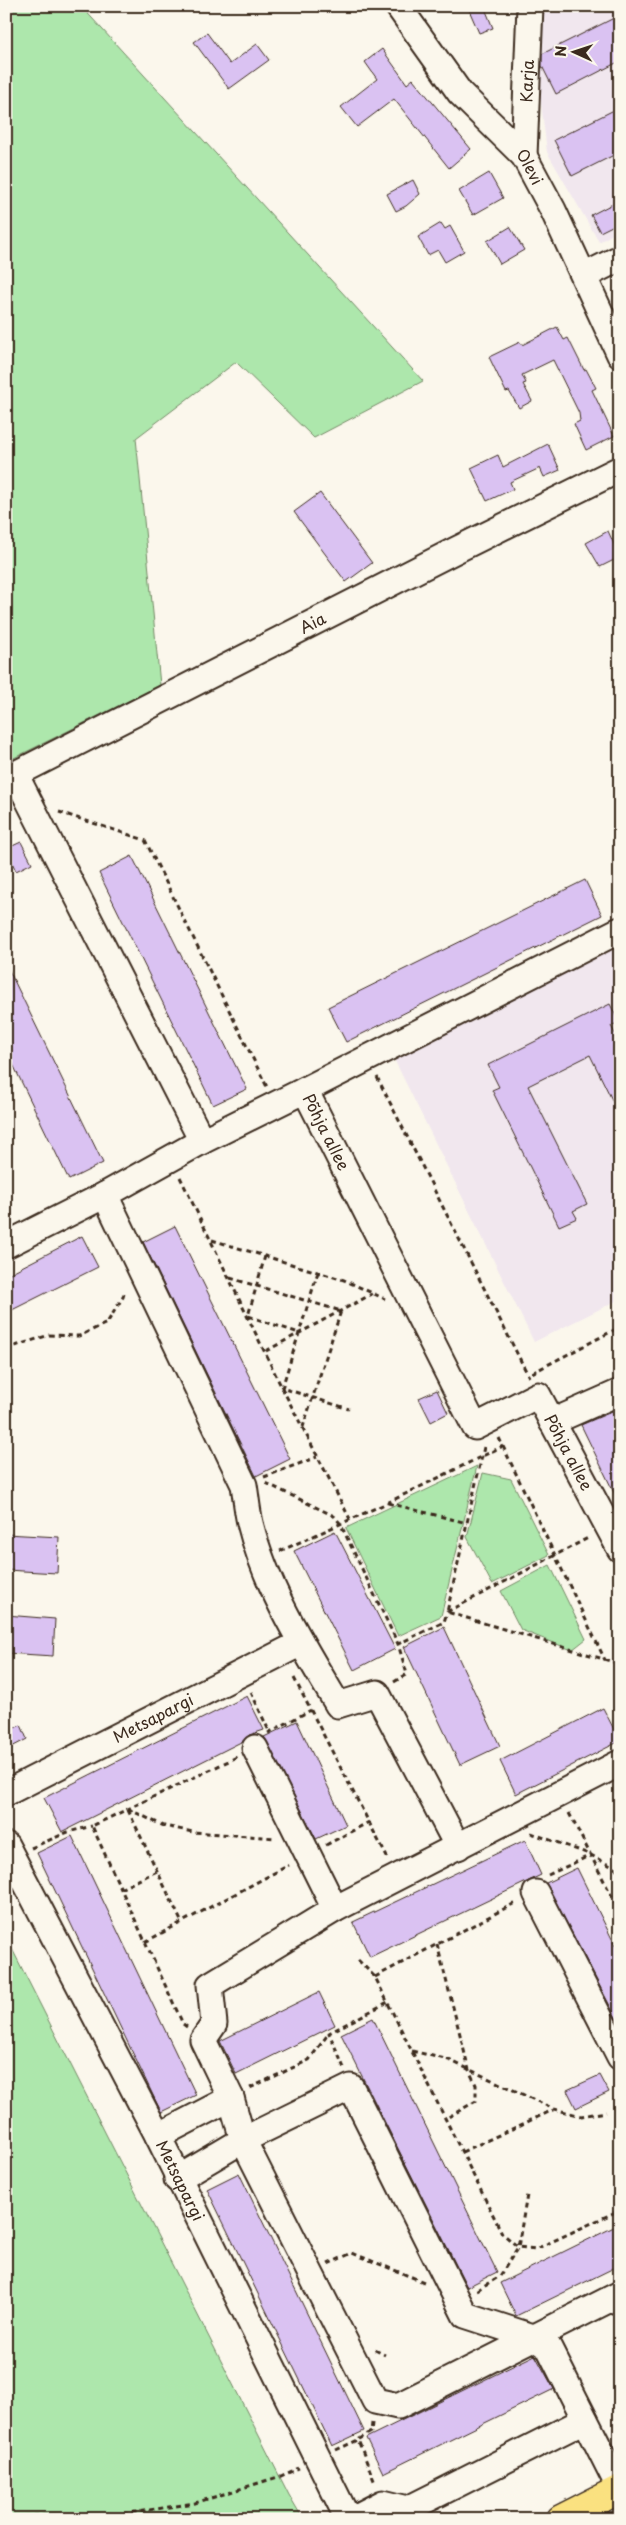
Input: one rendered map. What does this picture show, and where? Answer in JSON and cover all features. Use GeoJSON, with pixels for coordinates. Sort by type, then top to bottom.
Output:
{"type":"FeatureCollection","features":[{"type":"Feature","properties":{"kind":"main road"},"geometry":{"type":"LineString","coordinates":[[561,2519],[620,2489]]}},
{"type":"Feature","properties":{"kind":"main road"},"geometry":{"type":"LineString","coordinates":[[600,2519],[620,2509]]}},
{"type":"Feature","properties":{"kind":"street","name":"Olevi"},"geometry":{"type":"LineString","coordinates":[[398,6],[460,93],[524,156],[584,276],[620,355]]}},
{"type":"Feature","properties":{"kind":"street","name":"Karja"},"geometry":{"type":"LineString","coordinates":[[524,156],[530,6]]}},
{"type":"Feature","properties":{"kind":"street"},"geometry":{"type":"LineString","coordinates":[[584,276],[620,258]]}},
{"type":"Feature","properties":{"kind":"street","name":"Aia"},"geometry":{"type":"LineString","coordinates":[[11,776],[620,469]]}},
{"type":"Feature","properties":{"kind":"street"},"geometry":{"type":"LineString","coordinates":[[11,776],[30,802],[202,1142]]}},
{"type":"Feature","properties":{"kind":"street"},"geometry":{"type":"LineString","coordinates":[[305,1090],[620,930]]}},
{"type":"Feature","properties":{"kind":"street","name":"Põhja allee"},"geometry":{"type":"LineString","coordinates":[[6,1245],[105,1195],[275,1103],[305,1090],[475,1427],[490,1419],[533,1385],[614,1539]]}},
{"type":"Feature","properties":{"kind":"street"},"geometry":{"type":"LineString","coordinates":[[105,1195],[244,1485],[250,1522],[291,1648],[338,1705],[377,1693],[458,1847]]}},
{"type":"Feature","properties":{"kind":"street"},"geometry":{"type":"LineString","coordinates":[[552,1422],[620,1392]]}},
{"type":"Feature","properties":{"kind":"street","name":"Metsapargi"},"geometry":{"type":"LineString","coordinates":[[6,1793],[291,1648]]}},
{"type":"Feature","properties":{"kind":"street"},"geometry":{"type":"LineString","coordinates":[[262,1740],[306,1851],[335,1909]]}},
{"type":"Feature","properties":{"kind":"street"},"geometry":{"type":"LineString","coordinates":[[620,1763],[335,1909],[210,1984],[214,2024],[203,2040],[231,2098],[243,2140],[375,2401],[398,2406],[620,2294]]}},
{"type":"Feature","properties":{"kind":"street","name":"Metsapargi"},"geometry":{"type":"LineString","coordinates":[[9,1851],[158,2136],[177,2179],[350,2519]]}},
{"type":"Feature","properties":{"kind":"street"},"geometry":{"type":"LineString","coordinates":[[536,1893],[620,2057]]}},
{"type":"Feature","properties":{"kind":"street"},"geometry":{"type":"LineString","coordinates":[[177,2179],[243,2140],[351,2087],[465,2315],[533,2337],[549,2348],[620,2489]]}},
{"type":"Feature","properties":{"kind":"street"},"geometry":{"type":"LineString","coordinates":[[158,2136],[231,2098]]}},
{"type":"Feature","properties":{"kind":"street"},"geometry":{"type":"LineString","coordinates":[[350,2519],[383,2503],[408,2509],[585,2420]]}},
{"type":"Feature","properties":{"kind":"path"},"geometry":{"type":"LineString","coordinates":[[30,802],[145,840],[275,1103]]}},
{"type":"Feature","properties":{"kind":"path"},"geometry":{"type":"LineString","coordinates":[[368,1058],[533,1385],[620,1327]]}},
{"type":"Feature","properties":{"kind":"path"},"geometry":{"type":"LineString","coordinates":[[171,1158],[266,1351],[282,1388],[350,1519]]}},
{"type":"Feature","properties":{"kind":"path"},"geometry":{"type":"LineString","coordinates":[[211,1240],[344,1280],[372,1294],[416,1310]]}},
{"type":"Feature","properties":{"kind":"path"},"geometry":{"type":"LineString","coordinates":[[248,1316],[265,1256]]}},
{"type":"Feature","properties":{"kind":"path"},"geometry":{"type":"LineString","coordinates":[[282,1388],[318,1272]]}},
{"type":"Feature","properties":{"kind":"path"},"geometry":{"type":"LineString","coordinates":[[230,1278],[341,1310]]}},
{"type":"Feature","properties":{"kind":"path"},"geometry":{"type":"LineString","coordinates":[[6,1349],[49,1335],[79,1336],[107,1324],[123,1297],[125,1289]]}},
{"type":"Feature","properties":{"kind":"path"},"geometry":{"type":"LineString","coordinates":[[266,1351],[372,1294]]}},
{"type":"Feature","properties":{"kind":"path"},"geometry":{"type":"LineString","coordinates":[[303,1428],[341,1310]]}},
{"type":"Feature","properties":{"kind":"path"},"geometry":{"type":"LineString","coordinates":[[248,1316],[299,1333]]}},
{"type":"Feature","properties":{"kind":"path"},"geometry":{"type":"LineString","coordinates":[[282,1388],[349,1409]]}},
{"type":"Feature","properties":{"kind":"path"},"geometry":{"type":"LineString","coordinates":[[490,1419],[605,1660]]}},
{"type":"Feature","properties":{"kind":"path"},"geometry":{"type":"LineString","coordinates":[[398,1644],[444,1622],[490,1419]]}},
{"type":"Feature","properties":{"kind":"path"},"geometry":{"type":"LineString","coordinates":[[262,1560],[387,1503],[503,1446]]}},
{"type":"Feature","properties":{"kind":"path"},"geometry":{"type":"LineString","coordinates":[[317,1457],[258,1479],[334,1516],[340,1523],[398,1644],[407,1674],[377,1693]]}},
{"type":"Feature","properties":{"kind":"path"},"geometry":{"type":"LineString","coordinates":[[387,1503],[467,1523]]}},
{"type":"Feature","properties":{"kind":"path"},"geometry":{"type":"LineString","coordinates":[[447,1612],[555,1556],[614,1539]]}},
{"type":"Feature","properties":{"kind":"path"},"geometry":{"type":"LineString","coordinates":[[447,1612],[620,1664]]}},
{"type":"Feature","properties":{"kind":"path"},"geometry":{"type":"LineString","coordinates":[[291,1648],[311,1710],[398,1877]]}},
{"type":"Feature","properties":{"kind":"path"},"geometry":{"type":"LineString","coordinates":[[242,1673],[262,1740]]}},
{"type":"Feature","properties":{"kind":"path"},"geometry":{"type":"LineString","coordinates":[[9,1851],[92,1826],[262,1740],[311,1710]]}},
{"type":"Feature","properties":{"kind":"path"},"geometry":{"type":"LineString","coordinates":[[560,1794],[619,1911]]}},
{"type":"Feature","properties":{"kind":"path"},"geometry":{"type":"LineString","coordinates":[[128,1809],[164,1826],[193,1832],[283,1838],[306,1851]]}},
{"type":"Feature","properties":{"kind":"path"},"geometry":{"type":"LineString","coordinates":[[128,1809],[182,1923]]}},
{"type":"Feature","properties":{"kind":"path"},"geometry":{"type":"LineString","coordinates":[[145,1942],[182,1923],[306,1851],[369,1822]]}},
{"type":"Feature","properties":{"kind":"path"},"geometry":{"type":"LineString","coordinates":[[505,1823],[591,1855],[620,1871]]}},
{"type":"Feature","properties":{"kind":"path"},"geometry":{"type":"LineString","coordinates":[[92,1826],[183,2024],[203,2040]]}},
{"type":"Feature","properties":{"kind":"path"},"geometry":{"type":"LineString","coordinates":[[375,1977],[536,1893],[543,1877],[591,1855]]}},
{"type":"Feature","properties":{"kind":"path"},"geometry":{"type":"LineString","coordinates":[[120,1889],[157,1871]]}},
{"type":"Feature","properties":{"kind":"path"},"geometry":{"type":"LineString","coordinates":[[437,1944],[470,2070],[476,2085],[476,2101],[445,2118]]}},
{"type":"Feature","properties":{"kind":"path"},"geometry":{"type":"LineString","coordinates":[[358,1960],[375,1977],[502,2233],[518,2246],[536,2249],[620,2210]]}},
{"type":"Feature","properties":{"kind":"path"},"geometry":{"type":"LineString","coordinates":[[231,2098],[309,2060],[329,2032],[388,2002]]}},
{"type":"Feature","properties":{"kind":"path"},"geometry":{"type":"LineString","coordinates":[[329,2032],[351,2087]]}},
{"type":"Feature","properties":{"kind":"path"},"geometry":{"type":"LineString","coordinates":[[411,2051],[449,2060],[554,2109],[581,2116],[606,2112]]}},
{"type":"Feature","properties":{"kind":"path"},"geometry":{"type":"LineString","coordinates":[[462,2152],[554,2109]]}},
{"type":"Feature","properties":{"kind":"path"},"geometry":{"type":"LineString","coordinates":[[457,2301],[500,2276],[518,2246],[527,2194]]}},
{"type":"Feature","properties":{"kind":"path"},"geometry":{"type":"LineString","coordinates":[[310,2273],[352,2252],[428,2284]]}},
{"type":"Feature","properties":{"kind":"path"},"geometry":{"type":"LineString","coordinates":[[375,2401],[371,2432],[358,2440],[383,2503]]}},
{"type":"Feature","properties":{"kind":"path"},"geometry":{"type":"LineString","coordinates":[[6,2517],[59,2515],[104,2517],[195,2503],[281,2476],[318,2459]]}},
{"type":"Feature","properties":{"kind":"shaded area"},"geometry":{"type":"Polygon","coordinates":[[[540,6],[620,6],[620,230],[599,242],[547,152],[536,61],[540,6]]]}},
{"type":"Feature","properties":{"kind":"shaded area"},"geometry":{"type":"Polygon","coordinates":[[[620,944],[620,1299],[534,1342],[393,1057],[620,944]]]}},
{"type":"Feature","properties":{"kind":"green space"},"geometry":{"type":"Polygon","coordinates":[[[6,6],[81,6],[423,381],[314,438],[236,362],[136,438],[160,685],[6,762],[6,6]]]}},
{"type":"Feature","properties":{"kind":"green space"},"geometry":{"type":"Polygon","coordinates":[[[477,1466],[441,1616],[398,1636],[346,1528],[477,1466]]]}},
{"type":"Feature","properties":{"kind":"green space"},"geometry":{"type":"Polygon","coordinates":[[[483,1473],[511,1479],[549,1555],[492,1584],[467,1537],[483,1473]]]}},
{"type":"Feature","properties":{"kind":"green space"},"geometry":{"type":"Polygon","coordinates":[[[550,1565],[586,1639],[572,1650],[521,1630],[501,1591],[550,1565]]]}},
{"type":"Feature","properties":{"kind":"green space"},"geometry":{"type":"Polygon","coordinates":[[[6,1937],[289,2495],[303,2519],[6,2519],[6,1937]]]}},
{"type":"Feature","properties":{"kind":"building"},"geometry":{"type":"Polygon","coordinates":[[[484,6],[493,28],[479,33],[469,10],[484,6]]]}},
{"type":"Feature","properties":{"kind":"building"},"geometry":{"type":"Polygon","coordinates":[[[620,15],[620,61],[556,94],[542,66],[542,54],[620,15]]]}},
{"type":"Feature","properties":{"kind":"building"},"geometry":{"type":"Polygon","coordinates":[[[207,33],[230,64],[257,44],[269,60],[229,89],[194,42],[207,33]]]}},
{"type":"Feature","properties":{"kind":"building"},"geometry":{"type":"Polygon","coordinates":[[[382,49],[407,84],[413,79],[471,149],[449,168],[394,99],[357,127],[341,107],[377,79],[365,62],[382,49]]]}},
{"type":"Feature","properties":{"kind":"building"},"geometry":{"type":"Polygon","coordinates":[[[620,107],[620,152],[572,176],[554,140],[620,107]]]}},
{"type":"Feature","properties":{"kind":"building"},"geometry":{"type":"Polygon","coordinates":[[[489,173],[503,198],[473,215],[459,191],[489,173]]]}},
{"type":"Feature","properties":{"kind":"building"},"geometry":{"type":"Polygon","coordinates":[[[413,180],[420,194],[406,206],[396,211],[387,194],[413,180]]]}},
{"type":"Feature","properties":{"kind":"building"},"geometry":{"type":"Polygon","coordinates":[[[620,200],[620,222],[600,232],[591,215],[620,200]]]}},
{"type":"Feature","properties":{"kind":"building"},"geometry":{"type":"Polygon","coordinates":[[[441,223],[445,229],[450,226],[464,251],[445,262],[438,250],[428,255],[418,237],[441,223]]]}},
{"type":"Feature","properties":{"kind":"building"},"geometry":{"type":"Polygon","coordinates":[[[510,227],[524,250],[500,264],[487,241],[510,227]]]}},
{"type":"Feature","properties":{"kind":"building"},"geometry":{"type":"Polygon","coordinates":[[[557,327],[564,340],[568,338],[584,370],[586,369],[596,388],[592,390],[614,436],[586,450],[574,424],[580,421],[579,413],[553,360],[522,375],[526,383],[523,384],[532,401],[519,408],[509,391],[506,392],[489,357],[520,342],[522,345],[557,327]]]}},
{"type":"Feature","properties":{"kind":"building"},"geometry":{"type":"Polygon","coordinates":[[[548,444],[560,470],[544,477],[540,468],[510,482],[513,489],[487,501],[471,468],[498,455],[503,467],[548,444]]]}},
{"type":"Feature","properties":{"kind":"building"},"geometry":{"type":"Polygon","coordinates":[[[320,493],[372,563],[346,582],[294,512],[320,493]]]}},
{"type":"Feature","properties":{"kind":"building"},"geometry":{"type":"Polygon","coordinates":[[[608,531],[620,557],[600,567],[586,543],[608,531]]]}},
{"type":"Feature","properties":{"kind":"building"},"geometry":{"type":"Polygon","coordinates":[[[21,842],[32,863],[16,871],[6,849],[21,842]]]}},
{"type":"Feature","properties":{"kind":"building"},"geometry":{"type":"Polygon","coordinates":[[[132,856],[247,1089],[213,1105],[99,873],[132,856]]]}},
{"type":"Feature","properties":{"kind":"building"},"geometry":{"type":"Polygon","coordinates":[[[585,880],[602,915],[346,1042],[328,1007],[585,880]]]}},
{"type":"Feature","properties":{"kind":"building"},"geometry":{"type":"Polygon","coordinates":[[[6,964],[103,1163],[69,1180],[6,1050],[6,964]]]}},
{"type":"Feature","properties":{"kind":"building"},"geometry":{"type":"Polygon","coordinates":[[[610,1004],[619,1022],[611,1026],[620,1043],[620,1116],[590,1055],[528,1086],[587,1204],[573,1211],[577,1218],[559,1226],[492,1090],[499,1087],[488,1065],[610,1004]]]}},
{"type":"Feature","properties":{"kind":"building"},"geometry":{"type":"Polygon","coordinates":[[[175,1226],[290,1459],[256,1476],[143,1242],[175,1226]]]}},
{"type":"Feature","properties":{"kind":"building"},"geometry":{"type":"Polygon","coordinates":[[[82,1236],[98,1267],[6,1313],[6,1275],[82,1236]]]}},
{"type":"Feature","properties":{"kind":"building"},"geometry":{"type":"Polygon","coordinates":[[[437,1390],[448,1413],[431,1422],[419,1398],[437,1390]]]}},
{"type":"Feature","properties":{"kind":"building"},"geometry":{"type":"Polygon","coordinates":[[[616,1410],[620,1417],[620,1505],[581,1425],[616,1410]]]}},
{"type":"Feature","properties":{"kind":"building"},"geometry":{"type":"Polygon","coordinates":[[[335,1531],[395,1649],[354,1670],[294,1551],[335,1531]]]}},
{"type":"Feature","properties":{"kind":"building"},"geometry":{"type":"Polygon","coordinates":[[[6,1534],[59,1537],[57,1573],[6,1570],[6,1534]]]}},
{"type":"Feature","properties":{"kind":"building"},"geometry":{"type":"Polygon","coordinates":[[[6,1615],[55,1619],[53,1656],[6,1653],[6,1615]]]}},
{"type":"Feature","properties":{"kind":"building"},"geometry":{"type":"Polygon","coordinates":[[[444,1627],[500,1746],[460,1765],[404,1647],[444,1627]]]}},
{"type":"Feature","properties":{"kind":"building"},"geometry":{"type":"Polygon","coordinates":[[[247,1696],[264,1730],[249,1735],[243,1741],[62,1832],[44,1798],[247,1696]]]}},
{"type":"Feature","properties":{"kind":"building"},"geometry":{"type":"Polygon","coordinates":[[[603,1708],[620,1741],[516,1794],[500,1761],[603,1708]]]}},
{"type":"Feature","properties":{"kind":"building"},"geometry":{"type":"Polygon","coordinates":[[[297,1721],[346,1825],[316,1839],[264,1737],[297,1721]]]}},
{"type":"Feature","properties":{"kind":"building"},"geometry":{"type":"Polygon","coordinates":[[[21,1725],[27,1739],[6,1750],[6,1732],[21,1725]]]}},
{"type":"Feature","properties":{"kind":"building"},"geometry":{"type":"Polygon","coordinates":[[[72,1836],[196,2095],[161,2112],[37,1853],[72,1836]]]}},
{"type":"Feature","properties":{"kind":"building"},"geometry":{"type":"Polygon","coordinates":[[[525,1840],[541,1875],[370,1957],[353,1922],[525,1840]]]}},
{"type":"Feature","properties":{"kind":"building"},"geometry":{"type":"Polygon","coordinates":[[[577,1868],[620,1955],[620,2025],[546,1883],[577,1868]]]}},
{"type":"Feature","properties":{"kind":"building"},"geometry":{"type":"Polygon","coordinates":[[[319,1992],[335,2025],[236,2074],[220,2041],[319,1992]]]}},
{"type":"Feature","properties":{"kind":"building"},"geometry":{"type":"Polygon","coordinates":[[[373,2018],[497,2272],[467,2287],[341,2034],[373,2018]]]}},
{"type":"Feature","properties":{"kind":"building"},"geometry":{"type":"Polygon","coordinates":[[[600,2075],[609,2092],[576,2108],[567,2090],[600,2075]]]}},
{"type":"Feature","properties":{"kind":"building"},"geometry":{"type":"Polygon","coordinates":[[[239,2173],[364,2431],[332,2446],[207,2189],[239,2173]]]}},
{"type":"Feature","properties":{"kind":"building"},"geometry":{"type":"Polygon","coordinates":[[[620,2224],[620,2265],[516,2316],[500,2283],[620,2224]]]}},
{"type":"Feature","properties":{"kind":"building"},"geometry":{"type":"Polygon","coordinates":[[[535,2355],[554,2389],[383,2473],[366,2438],[535,2355]]]}}]}
